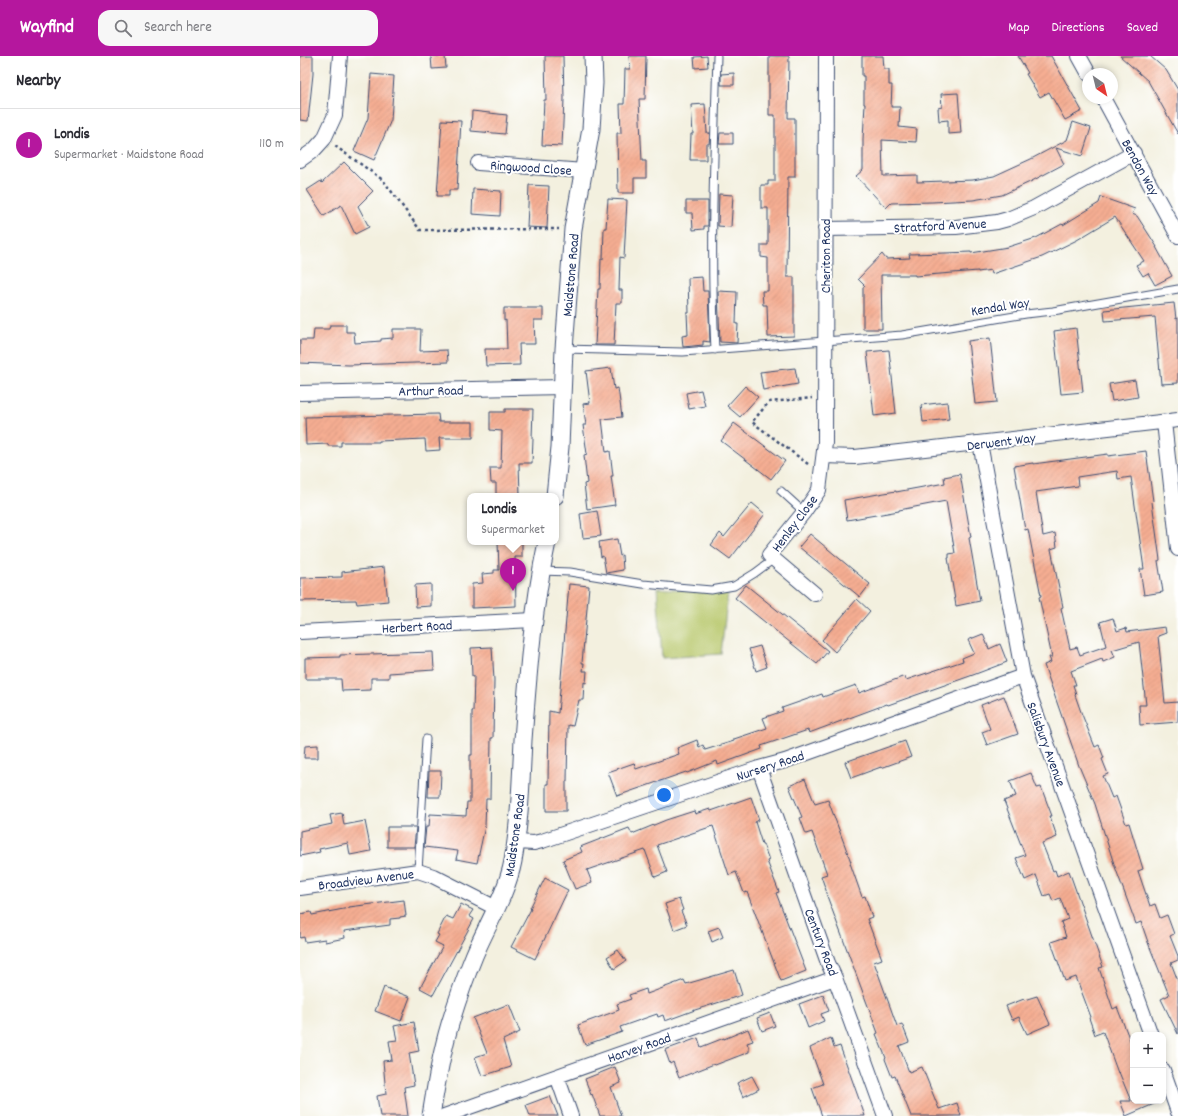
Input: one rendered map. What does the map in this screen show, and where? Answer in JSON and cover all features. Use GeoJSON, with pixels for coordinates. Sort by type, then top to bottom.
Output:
{"type":"FeatureCollection","features":[{"type":"Feature","properties":{"kind":"street"},"geometry":{"type":"LineString","coordinates":[[300,160],[314,150],[324,138],[335,115],[340,56]]}},
{"type":"Feature","properties":{"kind":"street","name":"Maidstone Road"},"geometry":{"type":"LineString","coordinates":[[555,493],[560,447],[564,349],[573,229],[593,114],[594,56]]}},
{"type":"Feature","properties":{"kind":"street","name":"Cheriton Road"},"geometry":{"type":"LineString","coordinates":[[824,456],[826,397],[826,56]]}},
{"type":"Feature","properties":{"kind":"street"},"geometry":{"type":"LineString","coordinates":[[1079,56],[1086,68]]}},
{"type":"Feature","properties":{"kind":"street","name":"Bendon Way"},"geometry":{"type":"LineString","coordinates":[[1106,104],[1178,236]]}},
{"type":"Feature","properties":{"kind":"street","name":"Stratford Avenue"},"geometry":{"type":"LineString","coordinates":[[825,229],[956,227],[997,222],[1034,208],[1134,153]]}},
{"type":"Feature","properties":{"kind":"street","name":"Ringwood Close"},"geometry":{"type":"LineString","coordinates":[[478,163],[584,171]]}},
{"type":"Feature","properties":{"kind":"street","name":"Arthur Road"},"geometry":{"type":"LineString","coordinates":[[300,393],[563,387]]}},
{"type":"Feature","properties":{"kind":"street","name":"Derwent Way"},"geometry":{"type":"LineString","coordinates":[[824,456],[855,457],[1178,420]]}},
{"type":"Feature","properties":{"kind":"street"},"geometry":{"type":"LineString","coordinates":[[1164,422],[1178,549]]}},
{"type":"Feature","properties":{"kind":"street","name":"Salisbury Avenue"},"geometry":{"type":"LineString","coordinates":[[980,443],[1023,676],[1149,1032]]}},
{"type":"Feature","properties":{"kind":"street","name":"Henley Close"},"geometry":{"type":"LineString","coordinates":[[815,594],[770,555],[804,512],[819,490],[824,456]]}},
{"type":"Feature","properties":{"kind":"street","name":"Maidstone Road"},"geometry":{"type":"LineString","coordinates":[[431,1116],[449,1025],[474,955],[510,876],[519,815],[529,667],[534,620],[546,545]]}},
{"type":"Feature","properties":{"kind":"street","name":"Herbert Road"},"geometry":{"type":"LineString","coordinates":[[300,632],[534,620]]}},
{"type":"Feature","properties":{"kind":"street","name":"Nursery Road"},"geometry":{"type":"LineString","coordinates":[[516,842],[534,843],[542,841],[759,768],[785,761],[1023,676]]}},
{"type":"Feature","properties":{"kind":"street","name":"Century Road"},"geometry":{"type":"LineString","coordinates":[[759,768],[828,963],[835,978],[885,1116]]}},
{"type":"Feature","properties":{"kind":"street","name":"Broadview Avenue"},"geometry":{"type":"LineString","coordinates":[[300,888],[418,872],[433,876],[496,908]]}},
{"type":"Feature","properties":{"kind":"street","name":"Harvey Road"},"geometry":{"type":"LineString","coordinates":[[444,1116],[835,978]]}},
{"type":"Feature","properties":{"kind":"street"},"geometry":{"type":"LineString","coordinates":[[557,1076],[571,1116]]}},
{"type":"Feature","properties":{"kind":"street"},"geometry":{"type":"LineString","coordinates":[[1166,1078],[1178,1112]]}},
{"type":"Feature","properties":{"kind":"lane"},"geometry":{"type":"LineString","coordinates":[[715,350],[713,309],[713,178],[717,56]]}},
{"type":"Feature","properties":{"kind":"lane","name":"Kendal Way"},"geometry":{"type":"LineString","coordinates":[[564,349],[683,352],[902,335],[1026,314],[1060,310],[1178,289]]}},
{"type":"Feature","properties":{"kind":"lane"},"geometry":{"type":"LineString","coordinates":[[780,491],[804,512]]}},
{"type":"Feature","properties":{"kind":"lane"},"geometry":{"type":"LineString","coordinates":[[541,571],[570,572],[642,584],[711,590],[734,586],[774,559]]}},
{"type":"Feature","properties":{"kind":"lane"},"geometry":{"type":"LineString","coordinates":[[418,872],[426,739]]}},
{"type":"Feature","properties":{"kind":"path"},"geometry":{"type":"LineString","coordinates":[[324,138],[383,180],[420,230],[573,229]]}},
{"type":"Feature","properties":{"kind":"path"},"geometry":{"type":"LineString","coordinates":[[822,474],[752,422],[769,402],[826,397]]}},
{"type":"Feature","properties":{"kind":"green space"},"geometry":{"type":"Polygon","coordinates":[[[657,588],[728,593],[721,654],[662,658],[657,588]]]}},
{"type":"Feature","properties":{"kind":"building"},"geometry":{"type":"Polygon","coordinates":[[[300,56],[313,56],[313,74],[308,121],[300,120],[300,56]]]}},
{"type":"Feature","properties":{"kind":"building"},"geometry":{"type":"Polygon","coordinates":[[[431,56],[445,56],[446,68],[432,69],[431,56]]]}},
{"type":"Feature","properties":{"kind":"building"},"geometry":{"type":"Polygon","coordinates":[[[545,56],[563,56],[564,99],[562,146],[542,145],[544,100],[546,100],[545,56]]]}},
{"type":"Feature","properties":{"kind":"building"},"geometry":{"type":"Polygon","coordinates":[[[629,56],[646,56],[645,99],[639,99],[642,161],[646,161],[646,178],[634,178],[634,193],[618,193],[617,133],[621,133],[620,104],[624,104],[625,69],[630,69],[629,56]]]}},
{"type":"Feature","properties":{"kind":"building"},"geometry":{"type":"Polygon","coordinates":[[[707,56],[708,67],[695,68],[694,57],[707,56]]]}},
{"type":"Feature","properties":{"kind":"building"},"geometry":{"type":"Polygon","coordinates":[[[769,56],[789,56],[788,118],[795,118],[795,177],[788,177],[787,277],[794,277],[794,336],[768,337],[767,305],[763,305],[762,291],[768,291],[768,258],[761,257],[761,245],[768,245],[768,208],[761,208],[761,185],[768,185],[768,181],[775,181],[775,115],[769,115],[769,56]]]}},
{"type":"Feature","properties":{"kind":"building"},"geometry":{"type":"Polygon","coordinates":[[[862,56],[883,56],[884,69],[889,69],[889,85],[892,85],[891,107],[900,107],[899,127],[917,129],[916,142],[882,140],[883,176],[917,175],[917,182],[973,180],[994,176],[1067,140],[1073,122],[1091,128],[1082,156],[1056,148],[1064,164],[1002,195],[973,200],[891,203],[886,208],[856,176],[863,170],[865,104],[864,76],[862,76],[862,56]]]}},
{"type":"Feature","properties":{"kind":"building"},"geometry":{"type":"Polygon","coordinates":[[[1018,56],[1051,56],[1082,111],[1065,120],[1049,92],[1040,97],[1026,74],[1028,73],[1018,56]]]}},
{"type":"Feature","properties":{"kind":"building"},"geometry":{"type":"Polygon","coordinates":[[[1120,56],[1150,56],[1166,70],[1178,90],[1178,134],[1148,81],[1120,56]]]}},
{"type":"Feature","properties":{"kind":"building"},"geometry":{"type":"Polygon","coordinates":[[[734,73],[734,85],[721,85],[721,74],[734,73]]]}},
{"type":"Feature","properties":{"kind":"building"},"geometry":{"type":"Polygon","coordinates":[[[371,74],[394,76],[391,120],[374,160],[354,151],[368,118],[371,74]]]}},
{"type":"Feature","properties":{"kind":"building"},"geometry":{"type":"Polygon","coordinates":[[[958,93],[961,133],[948,134],[948,120],[939,121],[938,108],[942,107],[941,94],[958,93]]]}},
{"type":"Feature","properties":{"kind":"building"},"geometry":{"type":"Polygon","coordinates":[[[705,104],[707,133],[710,133],[709,144],[706,144],[706,160],[690,160],[691,134],[693,134],[691,105],[705,104]]]}},
{"type":"Feature","properties":{"kind":"building"},"geometry":{"type":"Polygon","coordinates":[[[472,111],[507,115],[505,134],[471,131],[472,111]]]}},
{"type":"Feature","properties":{"kind":"building"},"geometry":{"type":"Polygon","coordinates":[[[442,120],[461,121],[457,190],[449,190],[449,196],[437,196],[442,120]]]}},
{"type":"Feature","properties":{"kind":"building"},"geometry":{"type":"Polygon","coordinates":[[[720,133],[733,133],[733,144],[719,144],[720,133]]]}},
{"type":"Feature","properties":{"kind":"building"},"geometry":{"type":"Polygon","coordinates":[[[344,162],[373,191],[358,206],[369,227],[355,234],[341,205],[324,216],[307,190],[321,181],[322,183],[344,162]]]}},
{"type":"Feature","properties":{"kind":"building"},"geometry":{"type":"Polygon","coordinates":[[[529,185],[549,186],[547,228],[527,227],[529,185]]]}},
{"type":"Feature","properties":{"kind":"building"},"geometry":{"type":"Polygon","coordinates":[[[473,189],[501,191],[500,216],[472,214],[473,189]]]}},
{"type":"Feature","properties":{"kind":"building"},"geometry":{"type":"Polygon","coordinates":[[[719,194],[733,195],[731,227],[718,226],[719,194]]]}},
{"type":"Feature","properties":{"kind":"building"},"geometry":{"type":"Polygon","coordinates":[[[1101,197],[1135,209],[1132,214],[1137,216],[1157,247],[1172,276],[1155,285],[1148,273],[1143,276],[1136,265],[1144,261],[1115,217],[1077,240],[1042,257],[992,274],[991,270],[915,276],[881,275],[882,329],[863,329],[863,287],[865,286],[858,279],[882,254],[886,259],[910,258],[909,254],[971,253],[1008,247],[1036,238],[1062,224],[1063,225],[1099,203],[1101,197]]]}},
{"type":"Feature","properties":{"kind":"building"},"geometry":{"type":"Polygon","coordinates":[[[608,199],[627,200],[624,258],[620,257],[619,290],[622,290],[622,303],[616,303],[614,345],[595,345],[598,289],[600,289],[601,259],[603,259],[604,228],[606,228],[608,199]]]}},
{"type":"Feature","properties":{"kind":"building"},"geometry":{"type":"Polygon","coordinates":[[[686,201],[708,201],[708,226],[704,226],[704,229],[693,230],[692,213],[686,213],[686,201]]]}},
{"type":"Feature","properties":{"kind":"building"},"geometry":{"type":"Polygon","coordinates":[[[702,277],[703,291],[708,291],[710,342],[703,341],[703,345],[683,347],[682,336],[688,335],[688,278],[702,277]]]}},
{"type":"Feature","properties":{"kind":"building"},"geometry":{"type":"Polygon","coordinates":[[[718,291],[737,292],[737,343],[720,342],[718,291]]]}},
{"type":"Feature","properties":{"kind":"building"},"geometry":{"type":"Polygon","coordinates":[[[1174,303],[1176,319],[1178,318],[1178,383],[1161,384],[1155,317],[1105,321],[1104,310],[1174,303]]]}},
{"type":"Feature","properties":{"kind":"building"},"geometry":{"type":"Polygon","coordinates":[[[504,308],[543,308],[543,320],[534,320],[535,344],[519,344],[520,365],[486,366],[485,349],[507,349],[504,308]]]}},
{"type":"Feature","properties":{"kind":"building"},"geometry":{"type":"Polygon","coordinates":[[[330,325],[346,325],[346,332],[354,332],[355,343],[381,341],[381,339],[393,338],[393,329],[421,329],[420,351],[447,350],[448,362],[349,365],[300,363],[300,340],[313,340],[314,329],[329,329],[330,325]]]}},
{"type":"Feature","properties":{"kind":"building"},"geometry":{"type":"Polygon","coordinates":[[[1076,328],[1083,392],[1061,394],[1054,331],[1076,328]]]}},
{"type":"Feature","properties":{"kind":"building"},"geometry":{"type":"Polygon","coordinates":[[[990,338],[997,402],[975,404],[968,341],[990,338]]]}},
{"type":"Feature","properties":{"kind":"building"},"geometry":{"type":"Polygon","coordinates":[[[889,350],[896,413],[874,416],[867,352],[889,350]]]}},
{"type":"Feature","properties":{"kind":"building"},"geometry":{"type":"Polygon","coordinates":[[[611,368],[614,389],[618,388],[622,417],[602,419],[606,452],[610,451],[613,476],[611,476],[615,505],[587,509],[584,484],[587,483],[584,455],[587,454],[583,425],[586,425],[583,404],[590,403],[586,371],[611,368]]]}},
{"type":"Feature","properties":{"kind":"building"},"geometry":{"type":"Polygon","coordinates":[[[795,368],[798,384],[763,390],[760,372],[795,368]]]}},
{"type":"Feature","properties":{"kind":"building"},"geometry":{"type":"Polygon","coordinates":[[[1135,380],[1138,397],[1112,401],[1109,384],[1135,380]]]}},
{"type":"Feature","properties":{"kind":"building"},"geometry":{"type":"Polygon","coordinates":[[[745,386],[758,397],[740,417],[727,406],[745,386]]]}},
{"type":"Feature","properties":{"kind":"building"},"geometry":{"type":"Polygon","coordinates":[[[701,390],[705,406],[689,409],[686,393],[701,390]]]}},
{"type":"Feature","properties":{"kind":"building"},"geometry":{"type":"Polygon","coordinates":[[[947,402],[949,419],[923,422],[921,405],[947,402]]]}},
{"type":"Feature","properties":{"kind":"building"},"geometry":{"type":"Polygon","coordinates":[[[505,409],[533,409],[532,463],[519,463],[520,493],[496,493],[496,483],[491,483],[490,468],[501,468],[502,431],[490,430],[490,412],[505,412],[505,409]]]}},
{"type":"Feature","properties":{"kind":"building"},"geometry":{"type":"Polygon","coordinates":[[[438,414],[439,422],[473,422],[473,438],[439,438],[440,450],[426,451],[425,439],[379,442],[341,442],[341,446],[328,446],[328,444],[306,445],[305,417],[438,414]]]}},
{"type":"Feature","properties":{"kind":"building"},"geometry":{"type":"Polygon","coordinates":[[[734,423],[785,461],[771,479],[721,441],[734,423]]]}},
{"type":"Feature","properties":{"kind":"building"},"geometry":{"type":"Polygon","coordinates":[[[1146,451],[1160,560],[1158,561],[1163,592],[1144,595],[1140,569],[1144,569],[1131,477],[1118,479],[1117,471],[1077,477],[1078,486],[1036,492],[1043,536],[1055,533],[1057,547],[1051,549],[1070,649],[1077,647],[1080,655],[1106,646],[1100,622],[1113,618],[1117,631],[1126,628],[1127,632],[1165,627],[1166,633],[1158,636],[1165,703],[1178,702],[1178,722],[1140,725],[1139,705],[1146,705],[1139,642],[1112,650],[1115,657],[1103,662],[1102,659],[1071,671],[1076,685],[1073,685],[1075,695],[1081,712],[1095,747],[1099,745],[1104,758],[1102,759],[1108,774],[1103,776],[1112,798],[1116,796],[1126,824],[1129,823],[1143,869],[1138,871],[1150,906],[1155,904],[1160,918],[1167,915],[1174,934],[1170,936],[1178,956],[1178,960],[1171,963],[1178,981],[1178,1034],[1161,999],[1169,995],[1141,922],[1136,924],[1114,864],[1095,804],[1079,766],[1044,665],[1051,662],[1049,657],[1052,657],[1039,597],[1041,596],[1028,529],[1025,530],[1014,466],[1108,454],[1108,456],[1146,451]]]}},
{"type":"Feature","properties":{"kind":"building"},"geometry":{"type":"Polygon","coordinates":[[[960,474],[980,601],[956,606],[948,558],[949,554],[955,553],[946,501],[847,520],[844,500],[945,483],[944,477],[960,474]]]}},
{"type":"Feature","properties":{"kind":"building"},"geometry":{"type":"Polygon","coordinates":[[[752,503],[765,514],[730,559],[711,545],[720,533],[724,537],[752,503]]]}},
{"type":"Feature","properties":{"kind":"building"},"geometry":{"type":"Polygon","coordinates":[[[597,511],[601,536],[583,538],[580,514],[597,511]]]}},
{"type":"Feature","properties":{"kind":"building"},"geometry":{"type":"Polygon","coordinates":[[[810,534],[870,584],[860,597],[799,547],[810,534]]]}},
{"type":"Feature","properties":{"kind":"building"},"geometry":{"type":"Polygon","coordinates":[[[617,539],[620,556],[622,555],[623,570],[606,573],[603,556],[601,557],[599,542],[617,539]]]}},
{"type":"Feature","properties":{"kind":"building"},"geometry":{"type":"Polygon","coordinates":[[[498,545],[522,545],[522,557],[515,557],[516,606],[472,608],[472,584],[483,583],[482,574],[494,573],[494,570],[499,570],[498,545]]]}},
{"type":"Feature","properties":{"kind":"building"},"geometry":{"type":"Polygon","coordinates":[[[384,567],[388,601],[357,604],[356,600],[300,601],[300,578],[342,577],[342,572],[384,567]]]}},
{"type":"Feature","properties":{"kind":"building"},"geometry":{"type":"Polygon","coordinates":[[[431,584],[431,606],[416,607],[415,585],[431,584]]]}},
{"type":"Feature","properties":{"kind":"building"},"geometry":{"type":"Polygon","coordinates":[[[569,584],[589,586],[582,663],[584,663],[583,671],[587,671],[586,683],[584,682],[583,700],[579,700],[573,726],[568,725],[566,811],[546,811],[549,711],[558,713],[569,584]]]}},
{"type":"Feature","properties":{"kind":"building"},"geometry":{"type":"Polygon","coordinates":[[[746,585],[828,651],[817,664],[735,598],[746,585]]]}},
{"type":"Feature","properties":{"kind":"building"},"geometry":{"type":"Polygon","coordinates":[[[857,599],[870,611],[835,652],[822,640],[857,599]]]}},
{"type":"Feature","properties":{"kind":"building"},"geometry":{"type":"Polygon","coordinates":[[[983,634],[989,649],[1000,644],[1007,662],[809,733],[808,730],[761,746],[762,749],[718,765],[717,761],[687,773],[686,772],[617,796],[608,772],[634,763],[636,769],[679,754],[677,748],[697,740],[699,747],[703,745],[705,750],[734,741],[734,739],[767,728],[763,718],[783,711],[782,708],[822,694],[823,697],[856,685],[859,693],[905,676],[906,680],[963,661],[962,658],[974,653],[968,640],[983,634]]]}},
{"type":"Feature","properties":{"kind":"building"},"geometry":{"type":"Polygon","coordinates":[[[760,646],[767,667],[756,671],[749,649],[760,646]]]}},
{"type":"Feature","properties":{"kind":"building"},"geometry":{"type":"Polygon","coordinates":[[[492,647],[494,680],[490,799],[486,799],[485,826],[477,863],[456,859],[458,851],[424,847],[426,827],[429,827],[430,814],[466,816],[467,802],[470,802],[470,755],[472,755],[474,676],[472,676],[471,648],[492,647]]]}},
{"type":"Feature","properties":{"kind":"building"},"geometry":{"type":"Polygon","coordinates":[[[433,652],[434,670],[389,673],[389,678],[371,678],[371,690],[342,691],[341,679],[305,679],[305,658],[340,657],[340,655],[433,652]]]}},
{"type":"Feature","properties":{"kind":"building"},"geometry":{"type":"Polygon","coordinates":[[[1004,696],[1018,734],[987,745],[982,732],[990,729],[981,705],[1004,696]]]}},
{"type":"Feature","properties":{"kind":"building"},"geometry":{"type":"Polygon","coordinates":[[[905,741],[911,757],[851,778],[845,762],[905,741]]]}},
{"type":"Feature","properties":{"kind":"building"},"geometry":{"type":"Polygon","coordinates":[[[318,745],[318,758],[304,758],[305,746],[318,745]]]}},
{"type":"Feature","properties":{"kind":"building"},"geometry":{"type":"Polygon","coordinates":[[[429,771],[441,771],[440,797],[428,797],[429,771]]]}},
{"type":"Feature","properties":{"kind":"building"},"geometry":{"type":"Polygon","coordinates":[[[1031,773],[1037,788],[1041,787],[1052,816],[1050,816],[1057,837],[1042,843],[1053,871],[1055,870],[1057,876],[1069,871],[1103,967],[1099,968],[1113,1009],[1117,1007],[1130,1040],[1130,1099],[1119,1072],[1118,1073],[1103,1032],[1095,1035],[1089,1018],[1091,1017],[1076,977],[1065,981],[1051,942],[1066,937],[1061,922],[1068,919],[1060,898],[1053,901],[1050,894],[1044,896],[1036,875],[1025,880],[1016,858],[1025,855],[1004,801],[1016,796],[1010,781],[1031,773]]]}},
{"type":"Feature","properties":{"kind":"building"},"geometry":{"type":"Polygon","coordinates":[[[805,779],[815,804],[828,800],[862,897],[865,896],[872,917],[867,919],[882,959],[874,962],[897,1026],[902,1024],[909,1042],[899,1046],[909,1072],[922,1067],[939,1109],[957,1103],[961,1116],[911,1116],[895,1076],[892,1077],[876,1034],[878,1033],[827,896],[821,876],[827,874],[812,832],[806,834],[800,818],[802,817],[789,786],[805,779]]]}},
{"type":"Feature","properties":{"kind":"building"},"geometry":{"type":"Polygon","coordinates":[[[751,797],[759,820],[755,822],[769,860],[767,861],[779,892],[776,893],[806,971],[781,981],[747,892],[744,893],[736,872],[729,875],[713,826],[657,845],[667,872],[655,877],[645,850],[587,870],[592,883],[575,889],[563,860],[582,852],[580,847],[629,828],[632,834],[666,820],[694,811],[695,814],[710,809],[711,811],[751,797]]]}},
{"type":"Feature","properties":{"kind":"building"},"geometry":{"type":"Polygon","coordinates":[[[342,813],[344,825],[365,821],[371,851],[350,855],[348,843],[319,849],[320,852],[300,856],[300,831],[332,824],[330,815],[342,813]]]}},
{"type":"Feature","properties":{"kind":"building"},"geometry":{"type":"Polygon","coordinates":[[[387,827],[416,827],[414,847],[387,847],[387,827]]]}},
{"type":"Feature","properties":{"kind":"building"},"geometry":{"type":"Polygon","coordinates":[[[545,878],[568,890],[535,959],[511,947],[545,878]]]}},
{"type":"Feature","properties":{"kind":"building"},"geometry":{"type":"Polygon","coordinates":[[[679,899],[683,910],[681,911],[687,925],[674,930],[665,904],[679,899]]]}},
{"type":"Feature","properties":{"kind":"building"},"geometry":{"type":"Polygon","coordinates":[[[404,900],[406,916],[390,919],[390,925],[344,931],[345,938],[325,942],[325,939],[305,942],[304,937],[300,938],[300,914],[311,912],[312,915],[349,907],[404,900]]]}},
{"type":"Feature","properties":{"kind":"building"},"geometry":{"type":"Polygon","coordinates":[[[461,904],[473,910],[469,916],[474,919],[433,995],[420,988],[443,946],[435,942],[439,935],[437,934],[446,916],[453,919],[461,904]]]}},
{"type":"Feature","properties":{"kind":"building"},"geometry":{"type":"Polygon","coordinates":[[[719,927],[723,937],[712,942],[708,931],[719,927]]]}},
{"type":"Feature","properties":{"kind":"building"},"geometry":{"type":"Polygon","coordinates":[[[618,950],[626,961],[614,969],[607,957],[618,950]]]}},
{"type":"Feature","properties":{"kind":"building"},"geometry":{"type":"Polygon","coordinates":[[[734,970],[742,995],[665,1021],[663,1015],[658,1017],[657,1014],[620,1027],[622,1032],[585,1045],[578,1025],[619,1010],[617,1004],[631,999],[629,995],[646,989],[647,994],[684,980],[686,984],[734,970]]]}},
{"type":"Feature","properties":{"kind":"building"},"geometry":{"type":"Polygon","coordinates":[[[384,987],[410,997],[401,1021],[375,1011],[384,987]]]}},
{"type":"Feature","properties":{"kind":"building"},"geometry":{"type":"Polygon","coordinates":[[[823,995],[829,1011],[821,1014],[824,1021],[808,1028],[799,1004],[823,995]]]}},
{"type":"Feature","properties":{"kind":"building"},"geometry":{"type":"Polygon","coordinates":[[[1037,996],[1050,1024],[1027,1034],[1019,1017],[1012,1020],[1006,1006],[1037,996]]]}},
{"type":"Feature","properties":{"kind":"building"},"geometry":{"type":"Polygon","coordinates":[[[509,1004],[520,1032],[503,1040],[511,1067],[482,1076],[475,1057],[487,1053],[473,1018],[509,1004]]]}},
{"type":"Feature","properties":{"kind":"building"},"geometry":{"type":"Polygon","coordinates":[[[770,1013],[775,1026],[762,1031],[757,1018],[770,1013]]]}},
{"type":"Feature","properties":{"kind":"building"},"geometry":{"type":"Polygon","coordinates":[[[414,1022],[419,1051],[409,1053],[414,1085],[404,1087],[408,1116],[380,1116],[377,1096],[386,1094],[383,1061],[392,1060],[389,1041],[397,1040],[394,1026],[414,1022]]]}},
{"type":"Feature","properties":{"kind":"building"},"geometry":{"type":"Polygon","coordinates":[[[748,1029],[753,1041],[747,1043],[749,1052],[679,1078],[673,1062],[670,1064],[665,1050],[698,1038],[701,1047],[748,1029]]]}},
{"type":"Feature","properties":{"kind":"building"},"geometry":{"type":"Polygon","coordinates":[[[831,1038],[834,1048],[840,1046],[865,1116],[822,1116],[812,1088],[823,1084],[810,1048],[831,1038]]]}},
{"type":"Feature","properties":{"kind":"building"},"geometry":{"type":"Polygon","coordinates":[[[615,1067],[621,1083],[611,1087],[621,1116],[600,1116],[585,1079],[615,1067]]]}},
{"type":"Feature","properties":{"kind":"building"},"geometry":{"type":"Polygon","coordinates":[[[752,1076],[759,1089],[743,1097],[737,1083],[752,1076]]]}},
{"type":"Feature","properties":{"kind":"building"},"geometry":{"type":"Polygon","coordinates":[[[550,1096],[558,1116],[530,1116],[526,1105],[550,1096]]]}},
{"type":"Feature","properties":{"kind":"building"},"geometry":{"type":"Polygon","coordinates":[[[1120,1101],[1130,1101],[1130,1104],[1154,1104],[1126,1116],[1120,1101]]]}},
{"type":"Feature","properties":{"kind":"place","name":"Londis"},"geometry":{"type":"Point","coordinates":[513,591]}}]}
